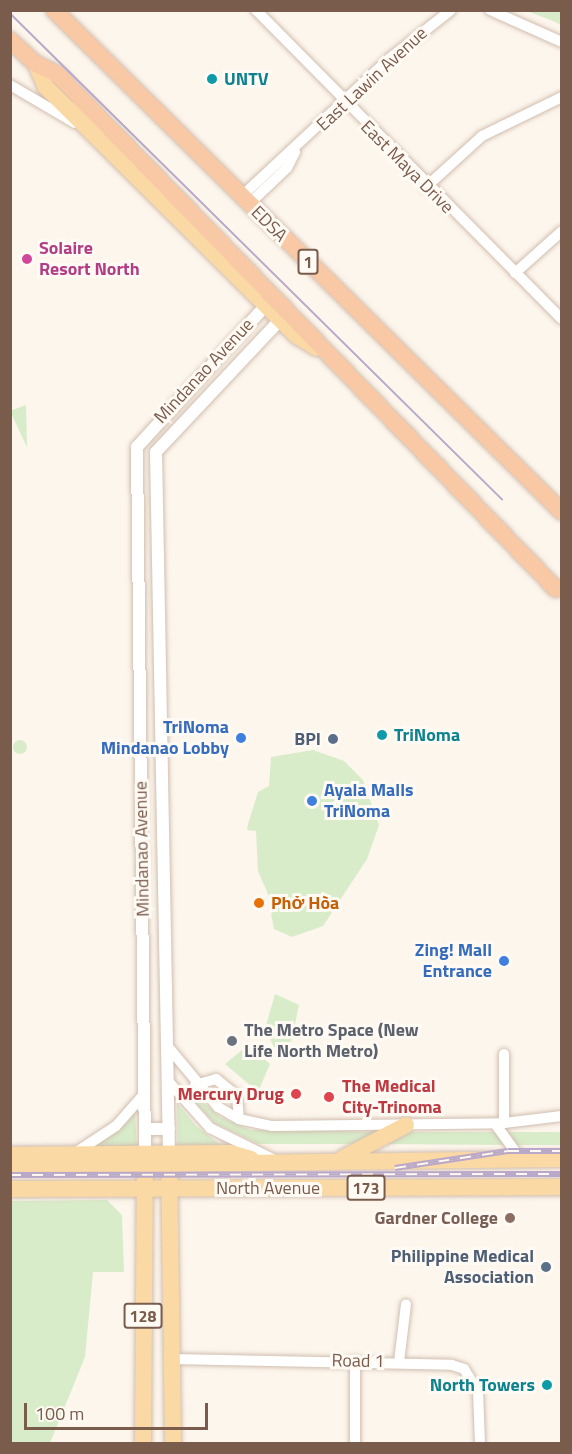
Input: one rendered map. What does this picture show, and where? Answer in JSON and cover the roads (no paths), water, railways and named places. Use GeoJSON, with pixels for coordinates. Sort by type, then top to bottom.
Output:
{"type":"FeatureCollection","features":[{"type":"Feature","properties":{"kind":"highway","name":"EDSA"},"geometry":{"type":"LineString","coordinates":[[54,10],[561,512]]}},
{"type":"Feature","properties":{"kind":"highway"},"geometry":{"type":"LineString","coordinates":[[10,40],[36,64],[57,74],[277,298],[317,348],[556,589]]}},
{"type":"Feature","properties":{"kind":"main road"},"geometry":{"type":"LineString","coordinates":[[36,64],[46,87],[281,320],[317,348]]}},
{"type":"Feature","properties":{"kind":"main road"},"geometry":{"type":"LineString","coordinates":[[341,1159],[406,1125]]}},
{"type":"Feature","properties":{"kind":"main road","name":"North Avenue"},"geometry":{"type":"LineString","coordinates":[[10,1155],[71,1154],[144,1160]]}},
{"type":"Feature","properties":{"kind":"main road","name":"North Avenue"},"geometry":{"type":"LineString","coordinates":[[10,1166],[144,1160],[561,1159]]}},
{"type":"Feature","properties":{"kind":"main road","name":"Mindanao Avenue"},"geometry":{"type":"LineString","coordinates":[[143,1443],[142,1189],[144,1160]]}},
{"type":"Feature","properties":{"kind":"main road","name":"Mindanao Avenue"},"geometry":{"type":"LineString","coordinates":[[170,1160],[173,1443]]}},
{"type":"Feature","properties":{"kind":"main road","name":"North Avenue"},"geometry":{"type":"LineString","coordinates":[[10,1189],[561,1187]]}},
{"type":"Feature","properties":{"kind":"street","name":"East Lawin Avenue"},"geometry":{"type":"LineString","coordinates":[[246,200],[287,168],[296,151],[343,103],[452,10]]}},
{"type":"Feature","properties":{"kind":"street"},"geometry":{"type":"LineString","coordinates":[[490,10],[561,42]]}},
{"type":"Feature","properties":{"kind":"street","name":"East Maya Drive"},"geometry":{"type":"LineString","coordinates":[[260,12],[343,103],[561,319]]}},
{"type":"Feature","properties":{"kind":"street"},"geometry":{"type":"LineString","coordinates":[[10,85],[93,133]]}},
{"type":"Feature","properties":{"kind":"street"},"geometry":{"type":"LineString","coordinates":[[426,187],[482,135],[561,97]]}},
{"type":"Feature","properties":{"kind":"street"},"geometry":{"type":"LineString","coordinates":[[515,273],[561,231]]}},
{"type":"Feature","properties":{"kind":"street","name":"Mindanao Avenue"},"geometry":{"type":"LineString","coordinates":[[144,1160],[136,447],[266,305]]}},
{"type":"Feature","properties":{"kind":"street","name":"Mindanao Avenue"},"geometry":{"type":"LineString","coordinates":[[170,1160],[169,966],[163,957],[156,452],[281,320]]}},
{"type":"Feature","properties":{"kind":"street"},"geometry":{"type":"LineString","coordinates":[[232,341],[244,347],[246,356]]}},
{"type":"Feature","properties":{"kind":"street"},"geometry":{"type":"LineString","coordinates":[[169,1048],[195,1085],[239,1119],[272,1125],[500,1124],[561,1116]]}},
{"type":"Feature","properties":{"kind":"street"},"geometry":{"type":"LineString","coordinates":[[504,1054],[500,1124],[520,1158]]}},
{"type":"Feature","properties":{"kind":"street"},"geometry":{"type":"LineString","coordinates":[[195,1085],[216,1079],[237,1096],[239,1119]]}},
{"type":"Feature","properties":{"kind":"street"},"geometry":{"type":"LineString","coordinates":[[169,1082],[210,1128],[277,1160]]}},
{"type":"Feature","properties":{"kind":"street"},"geometry":{"type":"LineString","coordinates":[[71,1154],[116,1126],[145,1093]]}},
{"type":"Feature","properties":{"kind":"street"},"geometry":{"type":"LineString","coordinates":[[145,1129],[170,1129]]}},
{"type":"Feature","properties":{"kind":"street"},"geometry":{"type":"LineString","coordinates":[[399,1362],[406,1304]]}},
{"type":"Feature","properties":{"kind":"street","name":"Road 1"},"geometry":{"type":"LineString","coordinates":[[172,1359],[355,1360],[464,1368],[480,1399],[480,1443]]}},
{"type":"Feature","properties":{"kind":"street"},"geometry":{"type":"LineString","coordinates":[[355,1360],[355,1443]]}},
{"type":"Feature","properties":{"kind":"tram line"},"geometry":{"type":"LineString","coordinates":[[10,13],[502,499]]}},
{"type":"Feature","properties":{"kind":"railway"},"geometry":{"type":"LineString","coordinates":[[395,1168],[508,1151],[562,1151]]}},
{"type":"Feature","properties":{"kind":"railway"},"geometry":{"type":"LineString","coordinates":[[10,1175],[562,1174]]}},
{"type":"Feature","properties":{"kind":"place","name":"UNTV"},"geometry":{"type":"Point","coordinates":[212,79]}},
{"type":"Feature","properties":{"kind":"place","name":"Solaire Resort North"},"geometry":{"type":"Point","coordinates":[27,259]}},
{"type":"Feature","properties":{"kind":"place","name":"TriNoma"},"geometry":{"type":"Point","coordinates":[382,735]}},
{"type":"Feature","properties":{"kind":"place","name":"TriNoma Mindanao Lobby"},"geometry":{"type":"Point","coordinates":[241,738]}},
{"type":"Feature","properties":{"kind":"place","name":"BPI"},"geometry":{"type":"Point","coordinates":[333,739]}},
{"type":"Feature","properties":{"kind":"place","name":"Ayala Malls TriNoma"},"geometry":{"type":"Point","coordinates":[312,801]}},
{"type":"Feature","properties":{"kind":"place","name":"Phở Hòa"},"geometry":{"type":"Point","coordinates":[259,903]}},
{"type":"Feature","properties":{"kind":"place","name":"Zing! Mall Entrance"},"geometry":{"type":"Point","coordinates":[504,961]}},
{"type":"Feature","properties":{"kind":"place","name":"The Metro Space (New Life North Metro)"},"geometry":{"type":"Point","coordinates":[232,1041]}},
{"type":"Feature","properties":{"kind":"place","name":"Mercury Drug"},"geometry":{"type":"Point","coordinates":[296,1094]}},
{"type":"Feature","properties":{"kind":"place","name":"The Medical City-Trinoma"},"geometry":{"type":"Point","coordinates":[329,1097]}},
{"type":"Feature","properties":{"kind":"place","name":"Gardner College"},"geometry":{"type":"Point","coordinates":[510,1218]}},
{"type":"Feature","properties":{"kind":"place","name":"Philippine Medical Association"},"geometry":{"type":"Point","coordinates":[546,1267]}},
{"type":"Feature","properties":{"kind":"place","name":"North Towers"},"geometry":{"type":"Point","coordinates":[547,1385]}}]}
